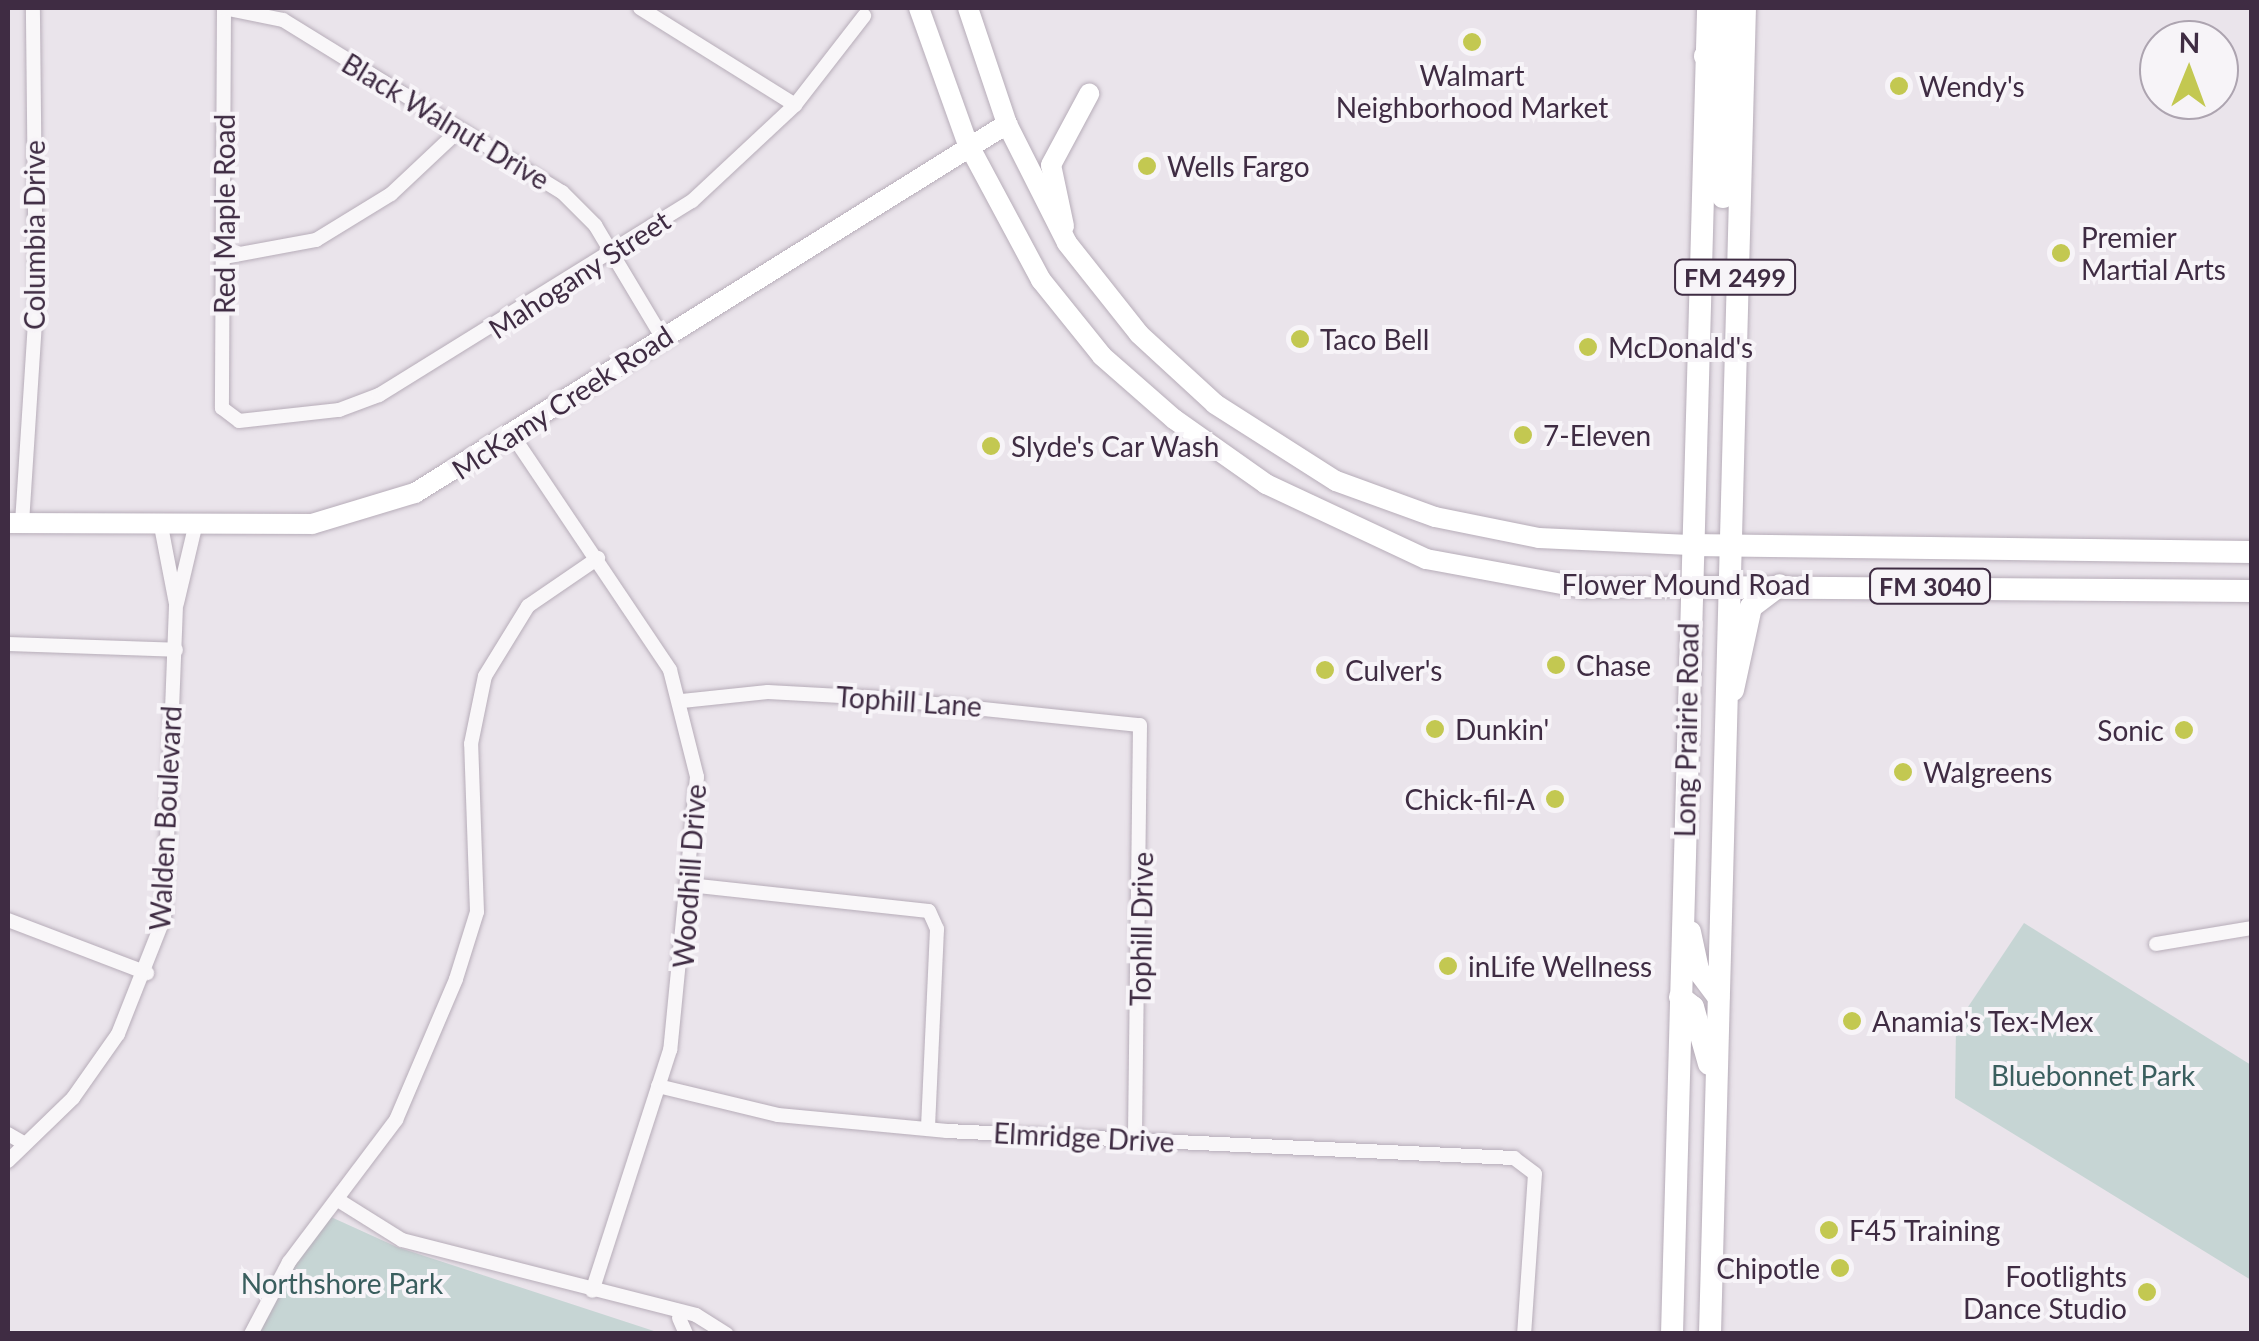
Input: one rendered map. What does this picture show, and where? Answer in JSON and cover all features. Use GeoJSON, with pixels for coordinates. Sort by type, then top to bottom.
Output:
{"type":"FeatureCollection","features":[{"type":"Feature","properties":{"kind":"main road","name":"Flower Mound Road"},"geometry":{"type":"LineString","coordinates":[[918,8],[967,142],[1040,280],[1102,356],[1174,418],[1266,484],[1426,559],[1584,588],[1786,583],[2252,591]]}},
{"type":"Feature","properties":{"kind":"main road","name":"Flower Mound Road"},"geometry":{"type":"LineString","coordinates":[[968,8],[1008,124],[1067,242],[1195,388],[1322,473],[1400,506],[1539,538],[1690,546],[2252,552]]}},
{"type":"Feature","properties":{"kind":"main road","name":"Long Prairie Road"},"geometry":{"type":"LineString","coordinates":[[1672,1334],[1690,546],[1708,8]]}},
{"type":"Feature","properties":{"kind":"main road"},"geometry":{"type":"LineString","coordinates":[[1725,8],[1726,50],[1742,73]]}},
{"type":"Feature","properties":{"kind":"main road","name":"Long Prairie Road"},"geometry":{"type":"LineString","coordinates":[[1710,1334],[1745,8]]}},
{"type":"Feature","properties":{"kind":"main road"},"geometry":{"type":"LineString","coordinates":[[1705,56],[1723,80],[1723,203],[1736,244]]}},
{"type":"Feature","properties":{"kind":"main road"},"geometry":{"type":"LineString","coordinates":[[1067,242],[1051,165],[1090,94]]}},
{"type":"Feature","properties":{"kind":"main road","name":"McKamy Creek Road"},"geometry":{"type":"LineString","coordinates":[[15,523],[312,524],[364,510],[515,439],[662,337],[967,142],[1008,124]]}},
{"type":"Feature","properties":{"kind":"main road"},"geometry":{"type":"LineString","coordinates":[[1174,418],[1195,388]]}},
{"type":"Feature","properties":{"kind":"main road"},"geometry":{"type":"LineString","coordinates":[[2200,552],[2200,591]]}},
{"type":"Feature","properties":{"kind":"main road"},"geometry":{"type":"LineString","coordinates":[[1725,717],[1751,607],[1786,583]]}},
{"type":"Feature","properties":{"kind":"main road"},"geometry":{"type":"LineString","coordinates":[[1682,915],[1698,970],[1718,997]]}},
{"type":"Feature","properties":{"kind":"main road"},"geometry":{"type":"LineString","coordinates":[[1680,998],[1693,1007],[1716,1092]]}},
{"type":"Feature","properties":{"kind":"street","name":"Columbia Drive"},"geometry":{"type":"LineString","coordinates":[[15,523],[36,306],[33,8]]}},
{"type":"Feature","properties":{"kind":"street","name":"Black Walnut Drive"},"geometry":{"type":"LineString","coordinates":[[224,8],[283,20],[457,132],[562,192],[608,250],[662,337]]}},
{"type":"Feature","properties":{"kind":"street","name":"Red Maple Road"},"geometry":{"type":"LineString","coordinates":[[224,8],[228,419]]}},
{"type":"Feature","properties":{"kind":"street"},"geometry":{"type":"LineString","coordinates":[[640,8],[795,106]]}},
{"type":"Feature","properties":{"kind":"street","name":"Mahogany Street"},"geometry":{"type":"LineString","coordinates":[[228,419],[276,420],[380,395],[735,170],[795,106],[864,16]]}},
{"type":"Feature","properties":{"kind":"street"},"geometry":{"type":"LineString","coordinates":[[224,257],[316,240],[391,194],[457,132]]}},
{"type":"Feature","properties":{"kind":"street","name":"Woodhill Drive"},"geometry":{"type":"LineString","coordinates":[[515,439],[598,558],[682,700],[697,777],[689,885],[658,1086],[592,1291]]}},
{"type":"Feature","properties":{"kind":"street","name":"Walden Boulevard"},"geometry":{"type":"LineString","coordinates":[[8,1160],[22,1142],[73,1098],[147,973],[164,918],[176,604],[162,526]]}},
{"type":"Feature","properties":{"kind":"street","name":"Walden Boulevard"},"geometry":{"type":"LineString","coordinates":[[176,604],[195,526]]}},
{"type":"Feature","properties":{"kind":"street"},"geometry":{"type":"LineString","coordinates":[[251,1334],[289,1262],[396,1120],[470,940],[481,842],[471,744],[485,676],[528,606],[598,558]]}},
{"type":"Feature","properties":{"kind":"street"},"geometry":{"type":"LineString","coordinates":[[8,644],[176,650]]}},
{"type":"Feature","properties":{"kind":"street","name":"Tophill Lane"},"geometry":{"type":"LineString","coordinates":[[682,700],[858,696],[1135,723]]}},
{"type":"Feature","properties":{"kind":"street","name":"Tophill Drive"},"geometry":{"type":"LineString","coordinates":[[1135,723],[1145,736],[1136,1139]]}},
{"type":"Feature","properties":{"kind":"street"},"geometry":{"type":"LineString","coordinates":[[689,885],[929,911],[936,929],[928,1128]]}},
{"type":"Feature","properties":{"kind":"street"},"geometry":{"type":"LineString","coordinates":[[8,920],[147,973]]}},
{"type":"Feature","properties":{"kind":"street"},"geometry":{"type":"LineString","coordinates":[[2156,944],[2252,928]]}},
{"type":"Feature","properties":{"kind":"street","name":"Elmridge Drive"},"geometry":{"type":"LineString","coordinates":[[658,1086],[778,1114],[928,1128],[1514,1158],[1534,1174],[1524,1334]]}},
{"type":"Feature","properties":{"kind":"street"},"geometry":{"type":"LineString","coordinates":[[8,1134],[22,1142]]}},
{"type":"Feature","properties":{"kind":"street"},"geometry":{"type":"LineString","coordinates":[[338,1200],[402,1240],[680,1318],[696,1316],[726,1334]]}},
{"type":"Feature","properties":{"kind":"street"},"geometry":{"type":"LineString","coordinates":[[680,1318],[686,1334]]}},
{"type":"Feature","properties":{"kind":"green space","name":"Bluebonnet Park"},"geometry":{"type":"Polygon","coordinates":[[[2024,923],[2251,1065],[2251,1280],[1955,1098],[1956,1025],[2024,923]]]}},
{"type":"Feature","properties":{"kind":"green space","name":"Northshore Park"},"geometry":{"type":"Polygon","coordinates":[[[331,1217],[397,1247],[660,1333],[258,1334],[291,1267],[331,1217]]]}},
{"type":"Feature","properties":{"kind":"place","name":"Walmart Neighborhood Market"},"geometry":{"type":"Point","coordinates":[1472,42]}},
{"type":"Feature","properties":{"kind":"place","name":"Wendy's"},"geometry":{"type":"Point","coordinates":[1899,86]}},
{"type":"Feature","properties":{"kind":"place","name":"Wells Fargo"},"geometry":{"type":"Point","coordinates":[1147,166]}},
{"type":"Feature","properties":{"kind":"place","name":"Premier Martial Arts"},"geometry":{"type":"Point","coordinates":[2061,253]}},
{"type":"Feature","properties":{"kind":"place","name":"Taco Bell"},"geometry":{"type":"Point","coordinates":[1300,339]}},
{"type":"Feature","properties":{"kind":"place","name":"McDonald's"},"geometry":{"type":"Point","coordinates":[1588,347]}},
{"type":"Feature","properties":{"kind":"place","name":"7-Eleven"},"geometry":{"type":"Point","coordinates":[1523,435]}},
{"type":"Feature","properties":{"kind":"place","name":"Slyde's Car Wash"},"geometry":{"type":"Point","coordinates":[991,446]}},
{"type":"Feature","properties":{"kind":"place","name":"Chase"},"geometry":{"type":"Point","coordinates":[1556,665]}},
{"type":"Feature","properties":{"kind":"place","name":"Culver's"},"geometry":{"type":"Point","coordinates":[1325,670]}},
{"type":"Feature","properties":{"kind":"place","name":"Dunkin'"},"geometry":{"type":"Point","coordinates":[1435,729]}},
{"type":"Feature","properties":{"kind":"place","name":"Sonic"},"geometry":{"type":"Point","coordinates":[2184,730]}},
{"type":"Feature","properties":{"kind":"place","name":"Walgreens"},"geometry":{"type":"Point","coordinates":[1903,772]}},
{"type":"Feature","properties":{"kind":"place","name":"Chick-fil-A"},"geometry":{"type":"Point","coordinates":[1555,799]}},
{"type":"Feature","properties":{"kind":"place","name":"inLife Wellness"},"geometry":{"type":"Point","coordinates":[1448,966]}},
{"type":"Feature","properties":{"kind":"place","name":"Anamia's Tex-Mex"},"geometry":{"type":"Point","coordinates":[1852,1021]}},
{"type":"Feature","properties":{"kind":"place","name":"F45 Training"},"geometry":{"type":"Point","coordinates":[1829,1230]}},
{"type":"Feature","properties":{"kind":"place","name":"Chipotle"},"geometry":{"type":"Point","coordinates":[1840,1268]}},
{"type":"Feature","properties":{"kind":"place","name":"Footlights Dance Studio"},"geometry":{"type":"Point","coordinates":[2147,1292]}}]}
